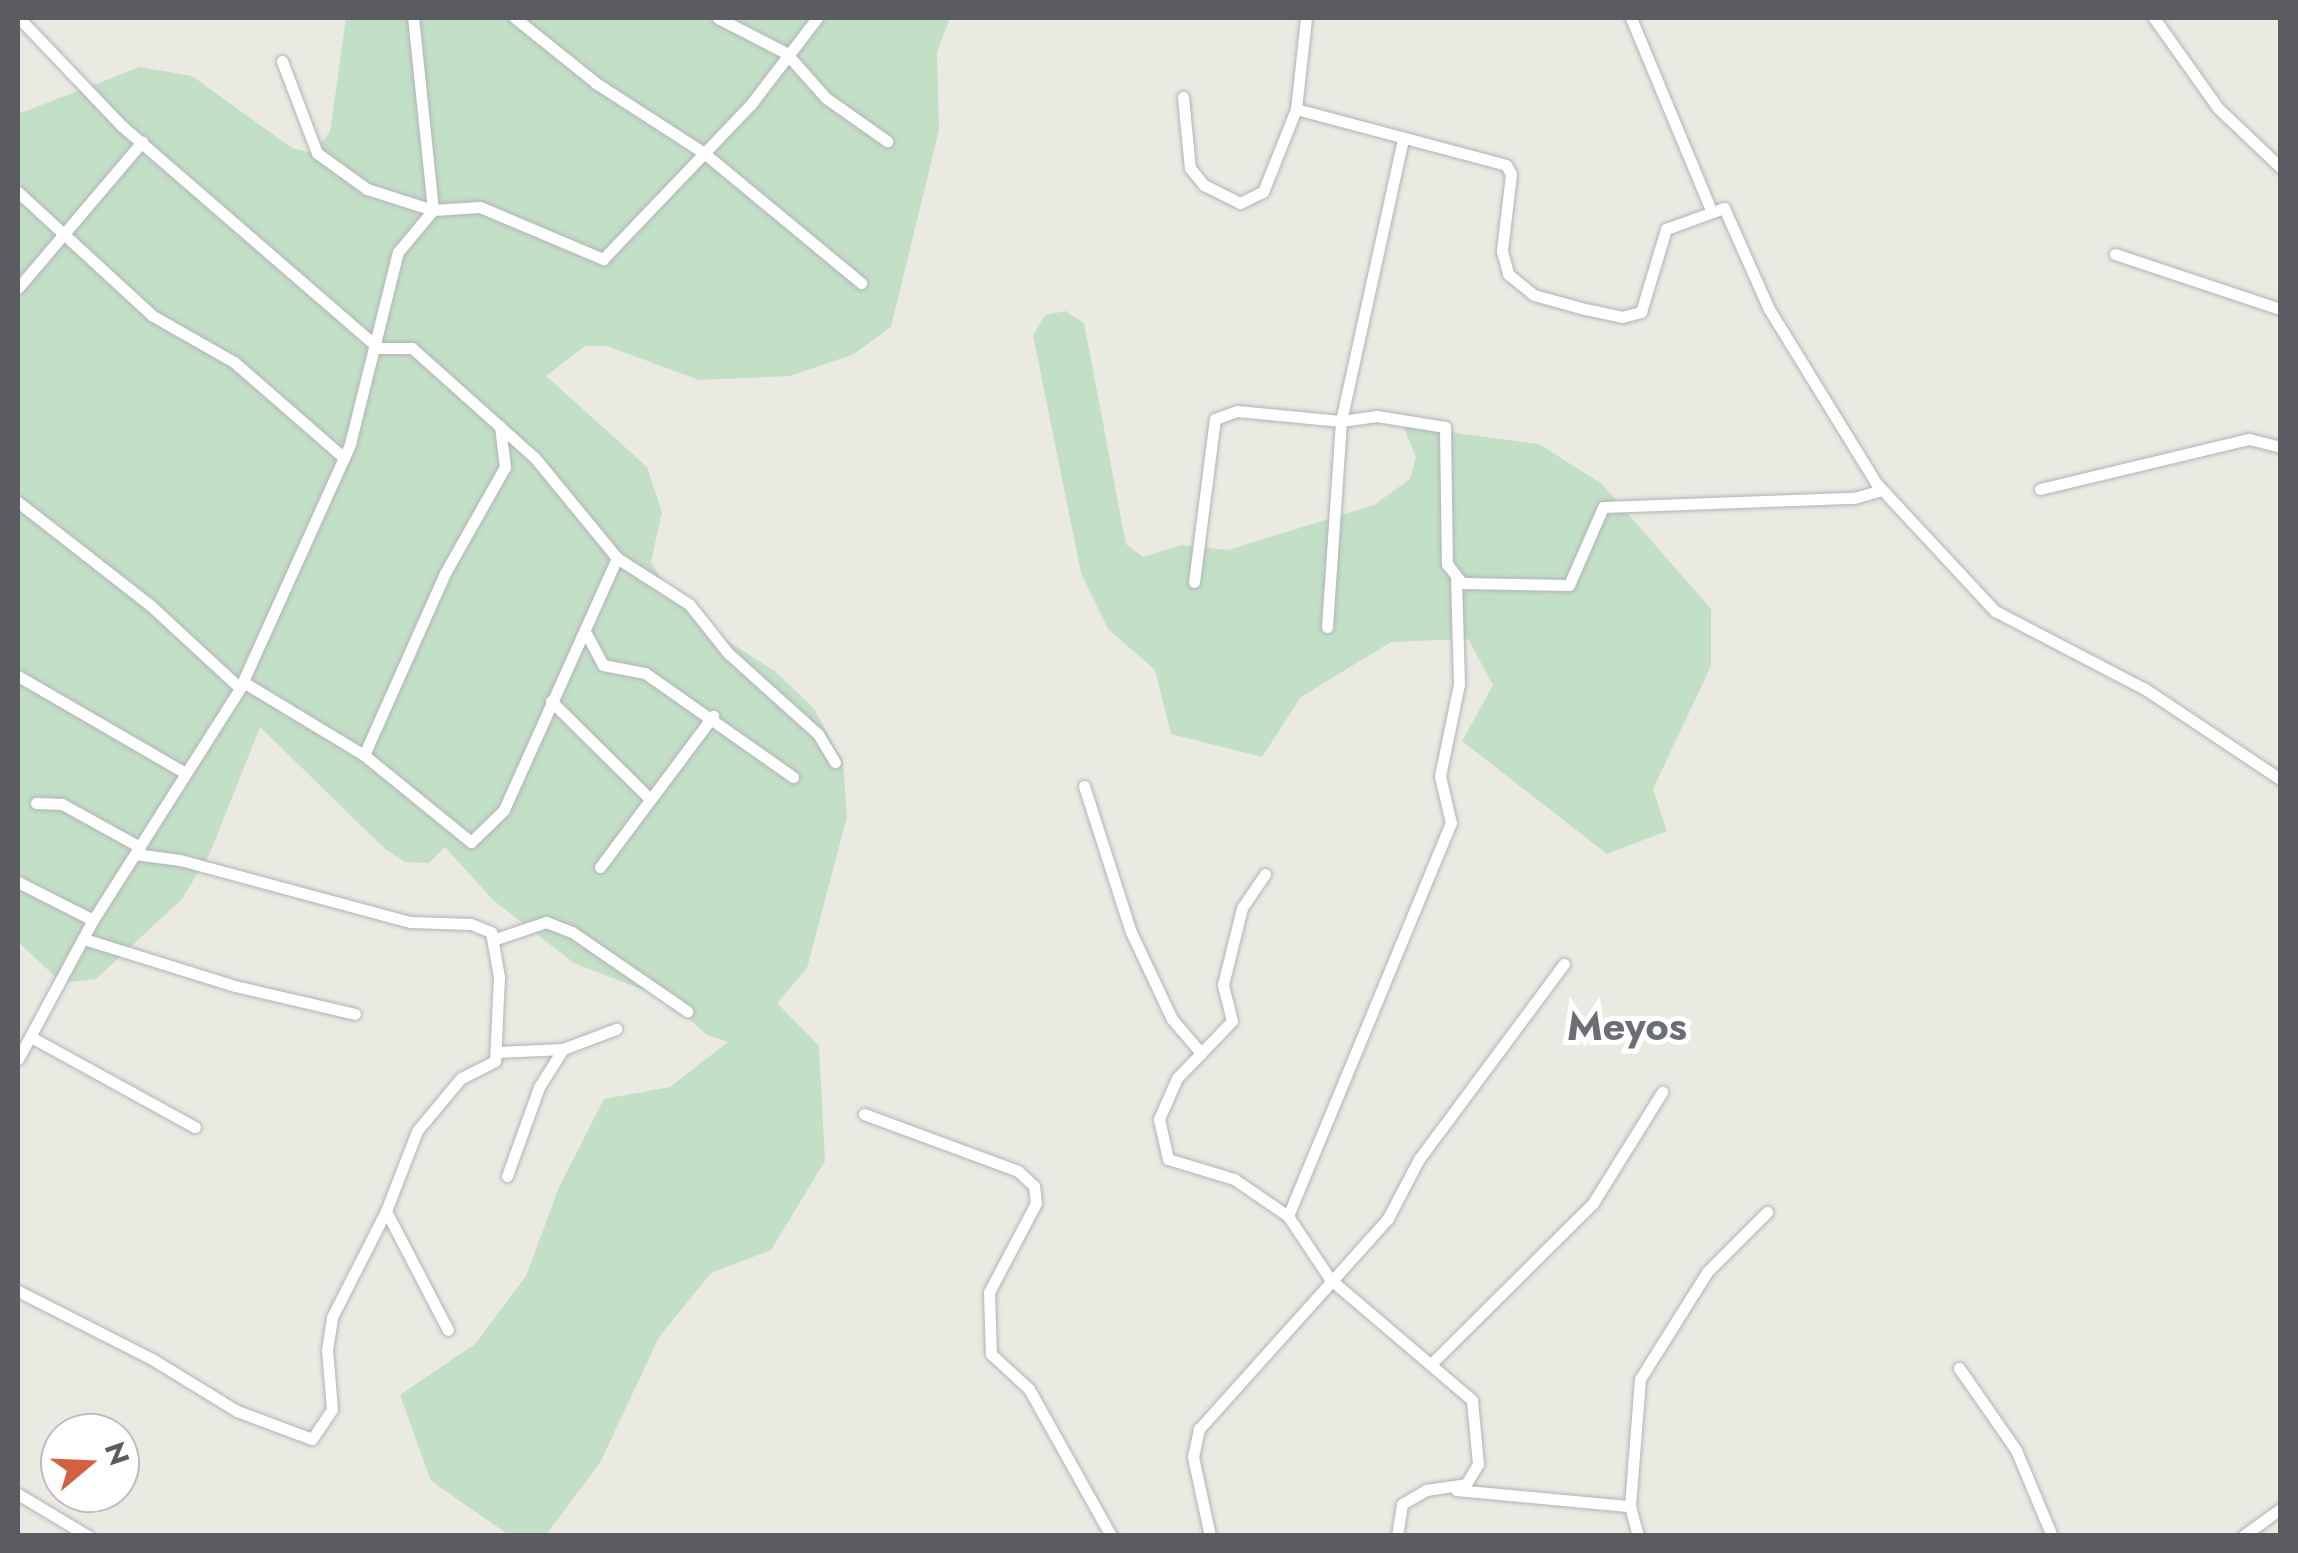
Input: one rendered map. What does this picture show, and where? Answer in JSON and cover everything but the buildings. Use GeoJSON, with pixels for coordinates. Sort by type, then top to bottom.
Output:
{"type":"FeatureCollection","features":[{"type":"Feature","properties":{"kind":"street"},"geometry":{"type":"LineString","coordinates":[[19,18],[142,142],[378,348],[412,348],[500,426],[535,458],[617,558],[689,604],[728,653],[818,734],[835,762]]}},
{"type":"Feature","properties":{"kind":"street"},"geometry":{"type":"LineString","coordinates":[[18,1060],[93,920],[242,685],[344,458],[378,348],[398,252],[433,210],[417,105],[413,18]]}},
{"type":"Feature","properties":{"kind":"street"},"geometry":{"type":"LineString","coordinates":[[515,18],[596,83],[704,152],[861,283]]}},
{"type":"Feature","properties":{"kind":"street"},"geometry":{"type":"LineString","coordinates":[[718,18],[786,54],[826,98],[887,141]]}},
{"type":"Feature","properties":{"kind":"street"},"geometry":{"type":"LineString","coordinates":[[282,61],[317,153],[366,189],[433,210],[480,207],[603,259],[751,104],[817,18]]}},
{"type":"Feature","properties":{"kind":"street"},"geometry":{"type":"LineString","coordinates":[[1183,97],[1190,168],[1204,186],[1240,203],[1263,192],[1296,109],[1306,18]]}},
{"type":"Feature","properties":{"kind":"street"},"geometry":{"type":"LineString","coordinates":[[1631,18],[1710,208]]}},
{"type":"Feature","properties":{"kind":"street"},"geometry":{"type":"LineString","coordinates":[[2154,18],[2208,96],[2280,167]]}},
{"type":"Feature","properties":{"kind":"street"},"geometry":{"type":"LineString","coordinates":[[1296,109],[1506,166],[1511,174],[1502,251],[1508,274],[1534,295],[1585,309],[1622,317],[1641,312],[1666,228],[1710,208],[1724,208],[1769,309],[1882,490],[1995,610],[2145,689],[2280,780]]}},
{"type":"Feature","properties":{"kind":"street"},"geometry":{"type":"LineString","coordinates":[[1328,627],[1341,422],[1403,138]]}},
{"type":"Feature","properties":{"kind":"street"},"geometry":{"type":"LineString","coordinates":[[18,288],[68,234],[142,142]]}},
{"type":"Feature","properties":{"kind":"street"},"geometry":{"type":"LineString","coordinates":[[18,192],[153,316],[234,362],[344,458]]}},
{"type":"Feature","properties":{"kind":"street"},"geometry":{"type":"LineString","coordinates":[[2116,254],[2280,309]]}},
{"type":"Feature","properties":{"kind":"street"},"geometry":{"type":"LineString","coordinates":[[1194,582],[1215,419],[1236,410],[1341,422],[1377,416],[1445,427],[1447,564],[1456,580],[1459,684],[1440,776],[1451,823],[1288,1216]]}},
{"type":"Feature","properties":{"kind":"street"},"geometry":{"type":"LineString","coordinates":[[364,755],[445,573],[505,468],[500,426]]}},
{"type":"Feature","properties":{"kind":"street"},"geometry":{"type":"LineString","coordinates":[[2040,489],[2249,439],[2280,447]]}},
{"type":"Feature","properties":{"kind":"street"},"geometry":{"type":"LineString","coordinates":[[1456,580],[1569,585],[1602,507],[1854,498],[1882,490]]}},
{"type":"Feature","properties":{"kind":"street"},"geometry":{"type":"LineString","coordinates":[[18,502],[150,605],[242,685],[364,755],[472,842],[504,810],[551,701],[588,635],[617,558]]}},
{"type":"Feature","properties":{"kind":"street"},"geometry":{"type":"LineString","coordinates":[[588,635],[603,665],[646,672],[714,716],[793,776]]}},
{"type":"Feature","properties":{"kind":"street"},"geometry":{"type":"LineString","coordinates":[[18,676],[185,773]]}},
{"type":"Feature","properties":{"kind":"street"},"geometry":{"type":"LineString","coordinates":[[551,701],[650,799]]}},
{"type":"Feature","properties":{"kind":"street"},"geometry":{"type":"LineString","coordinates":[[600,867],[714,716]]}},
{"type":"Feature","properties":{"kind":"street"},"geometry":{"type":"LineString","coordinates":[[1084,786],[1131,932],[1172,1019],[1201,1053]]}},
{"type":"Feature","properties":{"kind":"street"},"geometry":{"type":"LineString","coordinates":[[18,1291],[152,1359],[237,1411],[312,1438],[332,1409],[327,1350],[332,1317],[386,1211],[416,1131],[461,1078],[495,1060],[497,1052],[494,940],[482,926],[410,922],[137,850],[62,804],[36,803]]}},
{"type":"Feature","properties":{"kind":"street"},"geometry":{"type":"LineString","coordinates":[[1265,874],[1242,908],[1223,985],[1232,1021],[1177,1078],[1159,1120],[1168,1160],[1234,1178],[1288,1216],[1330,1279],[1472,1400],[1478,1464],[1466,1484],[1452,1489]]}},
{"type":"Feature","properties":{"kind":"street"},"geometry":{"type":"LineString","coordinates":[[18,882],[93,920]]}},
{"type":"Feature","properties":{"kind":"street"},"geometry":{"type":"LineString","coordinates":[[494,940],[546,922],[572,932],[686,1010]]}},
{"type":"Feature","properties":{"kind":"street"},"geometry":{"type":"LineString","coordinates":[[84,939],[235,986],[355,1014]]}},
{"type":"Feature","properties":{"kind":"street"},"geometry":{"type":"LineString","coordinates":[[1210,1536],[1193,1457],[1199,1429],[1388,1218],[1418,1159],[1564,964]]}},
{"type":"Feature","properties":{"kind":"street"},"geometry":{"type":"LineString","coordinates":[[497,1052],[562,1049],[616,1029]]}},
{"type":"Feature","properties":{"kind":"street"},"geometry":{"type":"LineString","coordinates":[[31,1038],[195,1126]]}},
{"type":"Feature","properties":{"kind":"street"},"geometry":{"type":"LineString","coordinates":[[507,1176],[538,1087],[562,1049]]}},
{"type":"Feature","properties":{"kind":"street"},"geometry":{"type":"LineString","coordinates":[[1432,1364],[1592,1203],[1662,1092]]}},
{"type":"Feature","properties":{"kind":"street"},"geometry":{"type":"LineString","coordinates":[[864,1114],[1018,1171],[1034,1186],[1036,1203],[989,1292],[991,1354],[1029,1389],[1112,1536]]}},
{"type":"Feature","properties":{"kind":"street"},"geometry":{"type":"LineString","coordinates":[[386,1211],[448,1330]]}},
{"type":"Feature","properties":{"kind":"street"},"geometry":{"type":"LineString","coordinates":[[1638,1536],[1630,1506],[1640,1379],[1706,1272],[1767,1212]]}},
{"type":"Feature","properties":{"kind":"street"},"geometry":{"type":"LineString","coordinates":[[1959,1368],[2016,1450],[2052,1536]]}},
{"type":"Feature","properties":{"kind":"street"},"geometry":{"type":"LineString","coordinates":[[1397,1536],[1402,1504],[1426,1490],[1452,1489],[1630,1506]]}},
{"type":"Feature","properties":{"kind":"street"},"geometry":{"type":"LineString","coordinates":[[18,1494],[88,1536]]}},
{"type":"Feature","properties":{"kind":"street"},"geometry":{"type":"LineString","coordinates":[[2243,1536],[2280,1509]]}},
{"type":"Feature","properties":{"kind":"green space"},"geometry":{"type":"Polygon","coordinates":[[[346,18],[950,18],[937,52],[939,130],[891,327],[854,354],[790,376],[699,380],[607,346],[585,346],[546,376],[647,467],[662,512],[651,562],[663,582],[699,623],[776,672],[814,709],[843,762],[847,817],[807,968],[777,1003],[819,1046],[825,1161],[771,1250],[711,1273],[659,1337],[600,1463],[546,1535],[509,1535],[431,1481],[400,1395],[475,1344],[526,1276],[559,1187],[604,1099],[670,1087],[728,1042],[707,1035],[667,999],[574,963],[493,900],[445,847],[429,863],[405,862],[385,849],[260,727],[210,853],[182,899],[96,979],[62,983],[18,942],[18,114],[140,67],[192,76],[292,148],[313,153],[330,132],[346,18]]]}},
{"type":"Feature","properties":{"kind":"green space"},"geometry":{"type":"Polygon","coordinates":[[[1066,311],[1084,323],[1126,544],[1143,557],[1181,545],[1228,550],[1374,505],[1410,479],[1416,457],[1403,426],[1539,444],[1602,484],[1711,609],[1711,666],[1653,789],[1667,831],[1607,854],[1462,741],[1493,685],[1468,639],[1391,642],[1301,697],[1262,757],[1171,734],[1155,670],[1108,629],[1081,573],[1033,335],[1045,315],[1066,311]]]}},
{"type":"Feature","properties":{"kind":"district","name":"Meyos"},"geometry":{"type":"Point","coordinates":[1627,1026]}}]}
